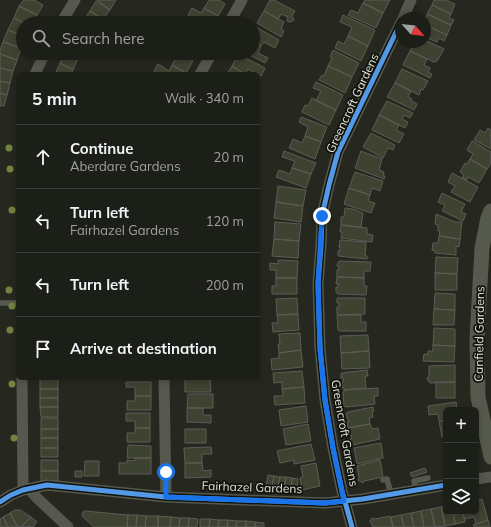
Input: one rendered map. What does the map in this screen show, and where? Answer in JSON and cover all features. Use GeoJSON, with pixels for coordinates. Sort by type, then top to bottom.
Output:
{"type":"FeatureCollection","features":[{"type":"Feature","properties":{"kind":"street"},"geometry":{"type":"LineString","coordinates":[[65,16],[75,0]]}},
{"type":"Feature","properties":{"kind":"street"},"geometry":{"type":"LineString","coordinates":[[233,16],[242,0]]}},
{"type":"Feature","properties":{"kind":"street"},"geometry":{"type":"LineString","coordinates":[[406,12],[411,0]]}},
{"type":"Feature","properties":{"kind":"street","name":"Greencroft Gardens"},"geometry":{"type":"LineString","coordinates":[[352,527],[344,501],[333,448],[326,406],[320,348],[318,284],[322,216],[338,152],[395,34]]}},
{"type":"Feature","properties":{"kind":"street"},"geometry":{"type":"LineString","coordinates":[[36,72],[42,60]]}},
{"type":"Feature","properties":{"kind":"street"},"geometry":{"type":"LineString","coordinates":[[201,72],[208,60]]}},
{"type":"Feature","properties":{"kind":"street","name":"Canfield Gardens"},"geometry":{"type":"LineString","coordinates":[[491,211],[488,218],[482,248],[477,338],[478,397],[491,457]]}},
{"type":"Feature","properties":{"kind":"street"},"geometry":{"type":"LineString","coordinates":[[22,380],[26,489],[68,527]]}},
{"type":"Feature","properties":{"kind":"street"},"geometry":{"type":"LineString","coordinates":[[164,380],[166,497]]}},
{"type":"Feature","properties":{"kind":"street"},"geometry":{"type":"LineString","coordinates":[[479,479],[491,476]]}},
{"type":"Feature","properties":{"kind":"street","name":"Fairhazel Gardens"},"geometry":{"type":"LineString","coordinates":[[0,502],[11,495],[26,489],[47,486],[166,497],[325,503],[443,486]]}},
{"type":"Feature","properties":{"kind":"lane"},"geometry":{"type":"LineString","coordinates":[[0,303],[16,303]]}},
{"type":"Feature","properties":{"kind":"lane"},"geometry":{"type":"LineString","coordinates":[[416,490],[414,481],[428,478]]}},
{"type":"Feature","properties":{"kind":"lane"},"geometry":{"type":"LineString","coordinates":[[383,480],[388,479],[391,494]]}},
{"type":"Feature","properties":{"kind":"building"},"geometry":{"type":"Polygon","coordinates":[[[24,0],[34,0],[43,5],[37,15],[19,6],[24,0]]]}},
{"type":"Feature","properties":{"kind":"building"},"geometry":{"type":"Polygon","coordinates":[[[97,0],[116,0],[110,10],[97,0]]]}},
{"type":"Feature","properties":{"kind":"building"},"geometry":{"type":"Polygon","coordinates":[[[209,0],[219,0],[225,4],[218,16],[204,8],[209,0]]]}},
{"type":"Feature","properties":{"kind":"building"},"geometry":{"type":"Polygon","coordinates":[[[270,0],[274,0],[295,11],[292,16],[294,19],[293,21],[287,21],[288,17],[281,14],[278,19],[264,11],[270,0]]]}},
{"type":"Feature","properties":{"kind":"building"},"geometry":{"type":"Polygon","coordinates":[[[365,0],[390,0],[383,13],[363,3],[365,0]]]}},
{"type":"Feature","properties":{"kind":"building"},"geometry":{"type":"Polygon","coordinates":[[[434,0],[446,0],[455,4],[451,14],[432,5],[434,0]]]}},
{"type":"Feature","properties":{"kind":"building"},"geometry":{"type":"Polygon","coordinates":[[[96,1],[110,10],[105,16],[98,16],[90,11],[96,1]]]}},
{"type":"Feature","properties":{"kind":"building"},"geometry":{"type":"Polygon","coordinates":[[[363,3],[383,13],[376,28],[348,15],[351,10],[358,13],[363,3]]]}},
{"type":"Feature","properties":{"kind":"building"},"geometry":{"type":"Polygon","coordinates":[[[432,5],[451,14],[449,18],[454,20],[451,25],[431,16],[431,12],[428,12],[432,5]]]}},
{"type":"Feature","properties":{"kind":"building"},"geometry":{"type":"Polygon","coordinates":[[[19,6],[37,15],[16,16],[16,19],[14,18],[19,6]]]}},
{"type":"Feature","properties":{"kind":"building"},"geometry":{"type":"Polygon","coordinates":[[[192,8],[201,13],[204,8],[218,16],[190,16],[188,15],[192,8]]]}},
{"type":"Feature","properties":{"kind":"building"},"geometry":{"type":"Polygon","coordinates":[[[90,11],[98,16],[87,16],[90,11]]]}},
{"type":"Feature","properties":{"kind":"building"},"geometry":{"type":"Polygon","coordinates":[[[264,11],[284,22],[281,29],[284,31],[281,37],[260,25],[260,18],[264,11]]]}},
{"type":"Feature","properties":{"kind":"building"},"geometry":{"type":"Polygon","coordinates":[[[343,15],[375,30],[368,46],[348,36],[352,27],[340,22],[343,15]]]}},
{"type":"Feature","properties":{"kind":"building"},"geometry":{"type":"Polygon","coordinates":[[[431,16],[451,25],[447,35],[431,28],[431,16]]]}},
{"type":"Feature","properties":{"kind":"building"},"geometry":{"type":"Polygon","coordinates":[[[14,18],[16,19],[16,33],[8,30],[14,18]]]}},
{"type":"Feature","properties":{"kind":"building"},"geometry":{"type":"Polygon","coordinates":[[[431,28],[447,35],[444,41],[439,38],[437,42],[431,40],[431,28]]]}},
{"type":"Feature","properties":{"kind":"building"},"geometry":{"type":"Polygon","coordinates":[[[260,29],[279,40],[275,48],[264,42],[261,46],[260,29]]]}},
{"type":"Feature","properties":{"kind":"building"},"geometry":{"type":"Polygon","coordinates":[[[8,30],[16,33],[16,46],[3,42],[8,30]]]}},
{"type":"Feature","properties":{"kind":"building"},"geometry":{"type":"Polygon","coordinates":[[[348,36],[368,46],[361,61],[335,48],[338,41],[344,44],[348,36]]]}},
{"type":"Feature","properties":{"kind":"building"},"geometry":{"type":"Polygon","coordinates":[[[3,42],[16,46],[16,60],[0,54],[3,42]]]}},
{"type":"Feature","properties":{"kind":"building"},"geometry":{"type":"Polygon","coordinates":[[[431,43],[444,49],[437,61],[434,62],[410,51],[412,48],[431,48],[431,43]]]}},
{"type":"Feature","properties":{"kind":"building"},"geometry":{"type":"Polygon","coordinates":[[[333,50],[359,63],[352,77],[328,66],[332,58],[330,57],[333,50]]]}},
{"type":"Feature","properties":{"kind":"building"},"geometry":{"type":"Polygon","coordinates":[[[410,51],[427,59],[424,65],[430,68],[428,72],[432,74],[430,78],[403,65],[410,51]]]}},
{"type":"Feature","properties":{"kind":"building"},"geometry":{"type":"Polygon","coordinates":[[[0,54],[17,60],[13,71],[0,68],[0,54]]]}},
{"type":"Feature","properties":{"kind":"building"},"geometry":{"type":"Polygon","coordinates":[[[260,54],[268,58],[265,63],[259,60],[260,54]]]}},
{"type":"Feature","properties":{"kind":"building"},"geometry":{"type":"Polygon","coordinates":[[[62,60],[77,60],[73,70],[60,63],[62,60]]]}},
{"type":"Feature","properties":{"kind":"building"},"geometry":{"type":"Polygon","coordinates":[[[175,60],[193,61],[187,72],[172,65],[175,60]]]}},
{"type":"Feature","properties":{"kind":"building"},"geometry":{"type":"Polygon","coordinates":[[[235,60],[250,60],[265,68],[261,76],[260,72],[254,72],[248,69],[246,72],[242,72],[232,66],[235,60]]]}},
{"type":"Feature","properties":{"kind":"building"},"geometry":{"type":"Polygon","coordinates":[[[60,63],[73,70],[72,72],[56,72],[60,63]]]}},
{"type":"Feature","properties":{"kind":"building"},"geometry":{"type":"Polygon","coordinates":[[[158,64],[169,71],[172,65],[184,72],[156,72],[154,71],[158,64]]]}},
{"type":"Feature","properties":{"kind":"building"},"geometry":{"type":"Polygon","coordinates":[[[232,66],[242,72],[228,72],[232,66]]]}},
{"type":"Feature","properties":{"kind":"building"},"geometry":{"type":"Polygon","coordinates":[[[328,66],[352,77],[345,93],[319,80],[322,75],[324,76],[328,66]]]}},
{"type":"Feature","properties":{"kind":"building"},"geometry":{"type":"Polygon","coordinates":[[[0,68],[13,71],[10,83],[0,81],[0,68]]]}},
{"type":"Feature","properties":{"kind":"building"},"geometry":{"type":"Polygon","coordinates":[[[402,69],[428,81],[423,90],[421,89],[419,95],[395,83],[402,69]]]}},
{"type":"Feature","properties":{"kind":"building"},"geometry":{"type":"Polygon","coordinates":[[[0,81],[10,83],[7,95],[0,93],[0,81]]]}},
{"type":"Feature","properties":{"kind":"building"},"geometry":{"type":"Polygon","coordinates":[[[316,82],[343,95],[336,110],[316,101],[321,91],[313,88],[316,82]]]}},
{"type":"Feature","properties":{"kind":"building"},"geometry":{"type":"Polygon","coordinates":[[[395,83],[411,91],[408,97],[412,99],[411,101],[417,104],[414,110],[387,97],[395,83]]]}},
{"type":"Feature","properties":{"kind":"building"},"geometry":{"type":"Polygon","coordinates":[[[0,93],[7,95],[4,106],[0,106],[0,93]]]}},
{"type":"Feature","properties":{"kind":"building"},"geometry":{"type":"Polygon","coordinates":[[[312,98],[336,110],[329,125],[302,112],[305,105],[308,106],[312,98]]]}},
{"type":"Feature","properties":{"kind":"building"},"geometry":{"type":"Polygon","coordinates":[[[387,101],[413,113],[410,118],[404,115],[402,119],[408,122],[405,128],[379,115],[387,101]]]}},
{"type":"Feature","properties":{"kind":"building"},"geometry":{"type":"Polygon","coordinates":[[[379,115],[399,125],[396,130],[404,134],[399,143],[372,130],[379,115]]]}},
{"type":"Feature","properties":{"kind":"building"},"geometry":{"type":"Polygon","coordinates":[[[301,117],[327,127],[321,142],[305,136],[308,127],[299,122],[301,117]]]}},
{"type":"Feature","properties":{"kind":"building"},"geometry":{"type":"Polygon","coordinates":[[[488,128],[491,130],[491,149],[474,140],[480,130],[485,133],[488,128]]]}},
{"type":"Feature","properties":{"kind":"building"},"geometry":{"type":"Polygon","coordinates":[[[371,133],[395,145],[393,150],[388,148],[383,158],[363,147],[371,133]]]}},
{"type":"Feature","properties":{"kind":"building"},"geometry":{"type":"Polygon","coordinates":[[[305,136],[321,142],[315,159],[289,148],[293,139],[302,143],[305,136]]]}},
{"type":"Feature","properties":{"kind":"building"},"geometry":{"type":"Polygon","coordinates":[[[472,141],[491,152],[491,163],[487,169],[470,159],[473,154],[467,150],[472,141]]]}},
{"type":"Feature","properties":{"kind":"building"},"geometry":{"type":"Polygon","coordinates":[[[284,151],[316,163],[311,174],[292,168],[295,161],[282,157],[284,151]]]}},
{"type":"Feature","properties":{"kind":"building"},"geometry":{"type":"Polygon","coordinates":[[[361,151],[382,159],[379,170],[384,172],[384,179],[355,168],[361,151]]]}},
{"type":"Feature","properties":{"kind":"building"},"geometry":{"type":"Polygon","coordinates":[[[470,159],[487,169],[479,183],[468,177],[467,180],[462,177],[464,175],[460,172],[465,163],[467,164],[470,159]]]}},
{"type":"Feature","properties":{"kind":"building"},"geometry":{"type":"Polygon","coordinates":[[[292,168],[311,174],[306,188],[276,177],[279,170],[290,174],[292,168]]]}},
{"type":"Feature","properties":{"kind":"building"},"geometry":{"type":"Polygon","coordinates":[[[355,172],[383,181],[380,191],[372,188],[370,195],[349,188],[355,172]]]}},
{"type":"Feature","properties":{"kind":"building"},"geometry":{"type":"Polygon","coordinates":[[[452,173],[478,187],[470,202],[451,192],[455,186],[448,182],[452,173]]]}},
{"type":"Feature","properties":{"kind":"building"},"geometry":{"type":"Polygon","coordinates":[[[278,186],[306,190],[303,206],[276,202],[278,186]]]}},
{"type":"Feature","properties":{"kind":"building"},"geometry":{"type":"Polygon","coordinates":[[[349,188],[370,195],[368,201],[375,203],[371,213],[344,204],[349,188]]]}},
{"type":"Feature","properties":{"kind":"building"},"geometry":{"type":"Polygon","coordinates":[[[442,193],[465,204],[461,212],[466,214],[463,221],[442,211],[445,205],[438,202],[442,193]]]}},
{"type":"Feature","properties":{"kind":"building"},"geometry":{"type":"Polygon","coordinates":[[[276,202],[303,206],[301,222],[274,218],[276,202]]]}},
{"type":"Feature","properties":{"kind":"building"},"geometry":{"type":"Polygon","coordinates":[[[345,208],[363,213],[361,227],[341,225],[341,217],[344,217],[345,208]]]}},
{"type":"Feature","properties":{"kind":"building"},"geometry":{"type":"Polygon","coordinates":[[[436,214],[455,222],[462,222],[460,239],[439,236],[440,231],[438,231],[438,225],[435,224],[436,214]]]}},
{"type":"Feature","properties":{"kind":"building"},"geometry":{"type":"Polygon","coordinates":[[[275,222],[301,224],[299,241],[274,239],[275,222]]]}},
{"type":"Feature","properties":{"kind":"building"},"geometry":{"type":"Polygon","coordinates":[[[341,225],[367,228],[367,234],[373,235],[372,242],[341,238],[341,225]]]}},
{"type":"Feature","properties":{"kind":"building"},"geometry":{"type":"Polygon","coordinates":[[[439,236],[460,239],[459,247],[456,246],[456,255],[435,253],[435,251],[432,250],[433,243],[438,243],[439,236]]]}},
{"type":"Feature","properties":{"kind":"building"},"geometry":{"type":"Polygon","coordinates":[[[274,239],[299,241],[298,258],[272,256],[274,239]]]}},
{"type":"Feature","properties":{"kind":"building"},"geometry":{"type":"Polygon","coordinates":[[[340,240],[366,242],[365,255],[367,256],[367,259],[338,256],[338,251],[340,251],[340,240]]]}},
{"type":"Feature","properties":{"kind":"building"},"geometry":{"type":"Polygon","coordinates":[[[436,257],[458,258],[457,274],[435,273],[436,257]]]}},
{"type":"Feature","properties":{"kind":"building"},"geometry":{"type":"Polygon","coordinates":[[[278,260],[298,261],[297,278],[276,278],[276,270],[270,270],[270,263],[278,264],[278,260]]]}},
{"type":"Feature","properties":{"kind":"building"},"geometry":{"type":"Polygon","coordinates":[[[339,261],[371,262],[370,271],[364,271],[364,278],[337,277],[337,270],[339,270],[339,267],[337,266],[339,261]]]}},
{"type":"Feature","properties":{"kind":"building"},"geometry":{"type":"Polygon","coordinates":[[[435,273],[457,274],[457,290],[435,290],[435,273]]]}},
{"type":"Feature","properties":{"kind":"building"},"geometry":{"type":"Polygon","coordinates":[[[337,277],[364,278],[364,286],[367,286],[366,295],[338,294],[336,292],[336,287],[338,287],[339,284],[336,284],[337,277]]]}},
{"type":"Feature","properties":{"kind":"building"},"geometry":{"type":"Polygon","coordinates":[[[276,278],[297,278],[297,294],[272,294],[272,286],[276,286],[276,278]]]}},
{"type":"Feature","properties":{"kind":"building"},"geometry":{"type":"Polygon","coordinates":[[[435,293],[455,294],[455,310],[434,309],[435,293]]]}},
{"type":"Feature","properties":{"kind":"building"},"geometry":{"type":"Polygon","coordinates":[[[297,298],[298,314],[277,315],[276,299],[297,298]]]}},
{"type":"Feature","properties":{"kind":"building"},"geometry":{"type":"Polygon","coordinates":[[[337,298],[365,298],[365,314],[337,314],[337,307],[339,307],[339,303],[337,303],[337,298]]]}},
{"type":"Feature","properties":{"kind":"building"},"geometry":{"type":"Polygon","coordinates":[[[434,309],[455,310],[454,325],[433,325],[434,309]]]}},
{"type":"Feature","properties":{"kind":"building"},"geometry":{"type":"Polygon","coordinates":[[[298,314],[299,330],[273,332],[272,323],[278,323],[277,315],[298,314]]]}},
{"type":"Feature","properties":{"kind":"building"},"geometry":{"type":"Polygon","coordinates":[[[337,315],[361,315],[361,322],[366,322],[366,331],[338,330],[337,315]]]}},
{"type":"Feature","properties":{"kind":"building"},"geometry":{"type":"Polygon","coordinates":[[[434,328],[455,329],[455,346],[433,345],[434,328]]]}},
{"type":"Feature","properties":{"kind":"building"},"geometry":{"type":"Polygon","coordinates":[[[300,333],[301,350],[279,353],[279,334],[300,333]]]}},
{"type":"Feature","properties":{"kind":"building"},"geometry":{"type":"Polygon","coordinates":[[[368,335],[369,351],[341,353],[340,336],[368,335]]]}},
{"type":"Feature","properties":{"kind":"building"},"geometry":{"type":"Polygon","coordinates":[[[433,345],[455,346],[454,362],[423,361],[424,354],[428,355],[428,351],[433,351],[433,345]]]}},
{"type":"Feature","properties":{"kind":"building"},"geometry":{"type":"Polygon","coordinates":[[[301,350],[303,367],[272,370],[271,359],[279,358],[279,353],[301,350]]]}},
{"type":"Feature","properties":{"kind":"building"},"geometry":{"type":"Polygon","coordinates":[[[369,351],[370,368],[342,369],[341,353],[369,351]]]}},
{"type":"Feature","properties":{"kind":"building"},"geometry":{"type":"Polygon","coordinates":[[[455,365],[455,382],[430,383],[428,381],[429,366],[455,365]]]}},
{"type":"Feature","properties":{"kind":"building"},"geometry":{"type":"Polygon","coordinates":[[[367,370],[368,376],[365,376],[366,388],[344,390],[344,388],[342,388],[342,381],[344,381],[343,378],[341,378],[341,373],[367,370]]]}},
{"type":"Feature","properties":{"kind":"building"},"geometry":{"type":"Polygon","coordinates":[[[302,371],[304,387],[282,389],[282,382],[274,383],[273,373],[302,371]]]}},
{"type":"Feature","properties":{"kind":"building"},"geometry":{"type":"Polygon","coordinates":[[[40,380],[58,380],[58,389],[40,389],[40,380]]]}},
{"type":"Feature","properties":{"kind":"building"},"geometry":{"type":"Polygon","coordinates":[[[185,380],[210,380],[211,392],[185,392],[185,380]]]}},
{"type":"Feature","properties":{"kind":"building"},"geometry":{"type":"Polygon","coordinates":[[[126,382],[151,382],[151,396],[135,396],[135,387],[126,387],[126,382]]]}},
{"type":"Feature","properties":{"kind":"building"},"geometry":{"type":"Polygon","coordinates":[[[436,382],[455,382],[455,398],[436,398],[436,382]]]}},
{"type":"Feature","properties":{"kind":"building"},"geometry":{"type":"Polygon","coordinates":[[[304,387],[305,403],[275,405],[274,396],[283,396],[282,389],[304,387]]]}},
{"type":"Feature","properties":{"kind":"building"},"geometry":{"type":"Polygon","coordinates":[[[378,388],[378,396],[374,396],[375,404],[344,406],[344,390],[378,388]]]}},
{"type":"Feature","properties":{"kind":"building"},"geometry":{"type":"Polygon","coordinates":[[[40,389],[58,389],[58,398],[40,398],[40,389]]]}},
{"type":"Feature","properties":{"kind":"building"},"geometry":{"type":"Polygon","coordinates":[[[188,394],[213,394],[213,408],[187,408],[188,394]]]}},
{"type":"Feature","properties":{"kind":"building"},"geometry":{"type":"Polygon","coordinates":[[[135,396],[151,396],[151,410],[127,410],[127,401],[135,401],[135,396]]]}},
{"type":"Feature","properties":{"kind":"building"},"geometry":{"type":"Polygon","coordinates":[[[40,398],[58,398],[58,407],[40,407],[40,398]]]}},
{"type":"Feature","properties":{"kind":"building"},"geometry":{"type":"Polygon","coordinates":[[[456,402],[457,407],[443,407],[443,420],[439,421],[438,414],[429,415],[428,406],[456,402]]]}},
{"type":"Feature","properties":{"kind":"building"},"geometry":{"type":"Polygon","coordinates":[[[306,406],[308,422],[281,426],[279,410],[306,406]]]}},
{"type":"Feature","properties":{"kind":"building"},"geometry":{"type":"Polygon","coordinates":[[[40,407],[58,407],[58,417],[41,417],[40,407]]]}},
{"type":"Feature","properties":{"kind":"building"},"geometry":{"type":"Polygon","coordinates":[[[373,407],[373,417],[369,418],[370,424],[348,428],[347,422],[349,422],[346,414],[348,412],[373,407]]]}},
{"type":"Feature","properties":{"kind":"building"},"geometry":{"type":"Polygon","coordinates":[[[187,408],[203,408],[203,415],[211,415],[211,423],[187,422],[187,408]]]}},
{"type":"Feature","properties":{"kind":"building"},"geometry":{"type":"Polygon","coordinates":[[[126,413],[150,413],[150,428],[135,428],[135,421],[126,421],[126,413]]]}},
{"type":"Feature","properties":{"kind":"building"},"geometry":{"type":"Polygon","coordinates":[[[41,418],[58,418],[58,429],[41,429],[41,418]]]}},
{"type":"Feature","properties":{"kind":"building"},"geometry":{"type":"Polygon","coordinates":[[[443,420],[443,437],[442,437],[439,421],[443,420]]]}},
{"type":"Feature","properties":{"kind":"building"},"geometry":{"type":"Polygon","coordinates":[[[308,424],[311,441],[286,445],[283,429],[308,424]]]}},
{"type":"Feature","properties":{"kind":"building"},"geometry":{"type":"Polygon","coordinates":[[[370,424],[372,429],[378,428],[380,439],[352,445],[350,440],[352,438],[351,435],[349,435],[348,428],[370,424]]]}},
{"type":"Feature","properties":{"kind":"building"},"geometry":{"type":"Polygon","coordinates":[[[135,428],[150,428],[150,442],[127,442],[127,433],[135,433],[135,428]]]}},
{"type":"Feature","properties":{"kind":"building"},"geometry":{"type":"Polygon","coordinates":[[[41,429],[58,429],[58,438],[41,438],[41,429]]]}},
{"type":"Feature","properties":{"kind":"building"},"geometry":{"type":"Polygon","coordinates":[[[185,429],[206,429],[206,443],[185,443],[185,429]]]}},
{"type":"Feature","properties":{"kind":"building"},"geometry":{"type":"Polygon","coordinates":[[[41,438],[58,438],[58,448],[41,448],[41,438]]]}},
{"type":"Feature","properties":{"kind":"building"},"geometry":{"type":"Polygon","coordinates":[[[381,443],[383,458],[357,464],[354,448],[381,443]]]}},
{"type":"Feature","properties":{"kind":"building"},"geometry":{"type":"Polygon","coordinates":[[[311,444],[315,460],[294,464],[294,460],[280,463],[277,451],[311,444]]]}},
{"type":"Feature","properties":{"kind":"building"},"geometry":{"type":"Polygon","coordinates":[[[128,445],[151,446],[151,458],[127,458],[128,445]]]}},
{"type":"Feature","properties":{"kind":"building"},"geometry":{"type":"Polygon","coordinates":[[[211,447],[212,454],[202,454],[202,463],[185,463],[184,448],[211,447]]]}},
{"type":"Feature","properties":{"kind":"building"},"geometry":{"type":"Polygon","coordinates":[[[41,448],[58,448],[58,457],[41,457],[41,448]]]}},
{"type":"Feature","properties":{"kind":"building"},"geometry":{"type":"Polygon","coordinates":[[[135,458],[151,458],[151,474],[119,474],[119,463],[127,463],[127,460],[135,461],[135,458]]]}},
{"type":"Feature","properties":{"kind":"building"},"geometry":{"type":"Polygon","coordinates":[[[41,460],[58,460],[58,471],[41,471],[41,460]]]}},
{"type":"Feature","properties":{"kind":"building"},"geometry":{"type":"Polygon","coordinates":[[[380,460],[383,477],[364,481],[363,483],[358,480],[357,466],[380,460]]]}},
{"type":"Feature","properties":{"kind":"building"},"geometry":{"type":"Polygon","coordinates":[[[85,461],[99,461],[99,476],[84,476],[85,461]]]}},
{"type":"Feature","properties":{"kind":"building"},"geometry":{"type":"Polygon","coordinates":[[[185,463],[202,463],[203,471],[211,470],[211,477],[185,478],[185,463]]]}},
{"type":"Feature","properties":{"kind":"building"},"geometry":{"type":"Polygon","coordinates":[[[316,463],[320,486],[302,490],[300,478],[303,477],[301,466],[316,463]]]}},
{"type":"Feature","properties":{"kind":"building"},"geometry":{"type":"Polygon","coordinates":[[[425,468],[427,472],[412,477],[410,473],[425,468]]]}},
{"type":"Feature","properties":{"kind":"building"},"geometry":{"type":"Polygon","coordinates":[[[41,471],[58,471],[58,481],[41,481],[41,471]]]}},
{"type":"Feature","properties":{"kind":"building"},"geometry":{"type":"Polygon","coordinates":[[[75,471],[82,471],[82,477],[75,477],[75,471]]]}},
{"type":"Feature","properties":{"kind":"building"},"geometry":{"type":"Polygon","coordinates":[[[268,475],[274,476],[272,488],[266,487],[268,475]]]}},
{"type":"Feature","properties":{"kind":"building"},"geometry":{"type":"Polygon","coordinates":[[[274,476],[280,477],[278,488],[272,488],[274,476]]]}},
{"type":"Feature","properties":{"kind":"building"},"geometry":{"type":"Polygon","coordinates":[[[280,477],[286,477],[284,489],[278,488],[280,477]]]}},
{"type":"Feature","properties":{"kind":"building"},"geometry":{"type":"Polygon","coordinates":[[[286,477],[292,478],[291,490],[284,489],[286,477]]]}},
{"type":"Feature","properties":{"kind":"building"},"geometry":{"type":"Polygon","coordinates":[[[292,478],[298,479],[297,491],[291,490],[292,478]]]}},
{"type":"Feature","properties":{"kind":"building"},"geometry":{"type":"Polygon","coordinates":[[[482,499],[488,520],[476,524],[474,517],[464,519],[463,515],[479,515],[479,500],[482,499]]]}},
{"type":"Feature","properties":{"kind":"building"},"geometry":{"type":"Polygon","coordinates":[[[441,507],[443,507],[443,515],[454,515],[455,524],[445,526],[441,507]]]}},
{"type":"Feature","properties":{"kind":"building"},"geometry":{"type":"Polygon","coordinates":[[[441,507],[445,526],[435,527],[431,509],[441,507]]]}},
{"type":"Feature","properties":{"kind":"building"},"geometry":{"type":"Polygon","coordinates":[[[431,509],[435,527],[424,527],[421,511],[431,509]]]}},
{"type":"Feature","properties":{"kind":"building"},"geometry":{"type":"Polygon","coordinates":[[[15,510],[20,510],[31,517],[21,527],[17,526],[10,513],[15,510]]]}},
{"type":"Feature","properties":{"kind":"building"},"geometry":{"type":"Polygon","coordinates":[[[421,511],[424,527],[414,527],[411,513],[421,511]]]}},
{"type":"Feature","properties":{"kind":"building"},"geometry":{"type":"Polygon","coordinates":[[[83,512],[128,515],[127,527],[94,527],[82,516],[83,512]]]}},
{"type":"Feature","properties":{"kind":"building"},"geometry":{"type":"Polygon","coordinates":[[[10,513],[17,526],[15,527],[8,527],[3,517],[10,513]]]}},
{"type":"Feature","properties":{"kind":"building"},"geometry":{"type":"Polygon","coordinates":[[[411,513],[414,527],[404,527],[401,515],[411,513]]]}},
{"type":"Feature","properties":{"kind":"building"},"geometry":{"type":"Polygon","coordinates":[[[128,515],[137,515],[136,527],[127,527],[128,515]]]}},
{"type":"Feature","properties":{"kind":"building"},"geometry":{"type":"Polygon","coordinates":[[[137,515],[146,516],[145,527],[136,527],[137,515]]]}},
{"type":"Feature","properties":{"kind":"building"},"geometry":{"type":"Polygon","coordinates":[[[401,515],[404,527],[393,527],[391,517],[401,515]]]}},
{"type":"Feature","properties":{"kind":"building"},"geometry":{"type":"Polygon","coordinates":[[[454,515],[464,515],[465,522],[455,524],[454,515]]]}},
{"type":"Feature","properties":{"kind":"building"},"geometry":{"type":"Polygon","coordinates":[[[146,516],[158,516],[158,527],[145,527],[146,516]]]}},
{"type":"Feature","properties":{"kind":"building"},"geometry":{"type":"Polygon","coordinates":[[[158,516],[171,517],[170,527],[158,527],[158,516]]]}},
{"type":"Feature","properties":{"kind":"building"},"geometry":{"type":"Polygon","coordinates":[[[390,516],[393,527],[373,527],[370,521],[372,518],[375,519],[390,516]]]}},
{"type":"Feature","properties":{"kind":"building"},"geometry":{"type":"Polygon","coordinates":[[[3,517],[8,527],[0,527],[0,519],[3,517]]]}},
{"type":"Feature","properties":{"kind":"building"},"geometry":{"type":"Polygon","coordinates":[[[31,517],[37,522],[33,527],[21,527],[31,517]]]}},
{"type":"Feature","properties":{"kind":"building"},"geometry":{"type":"Polygon","coordinates":[[[171,517],[180,518],[179,527],[170,527],[171,517]]]}},
{"type":"Feature","properties":{"kind":"building"},"geometry":{"type":"Polygon","coordinates":[[[180,518],[189,518],[188,527],[179,527],[180,518]]]}},
{"type":"Feature","properties":{"kind":"building"},"geometry":{"type":"Polygon","coordinates":[[[189,518],[198,519],[197,527],[188,527],[189,518]]]}},
{"type":"Feature","properties":{"kind":"building"},"geometry":{"type":"Polygon","coordinates":[[[200,519],[210,519],[209,527],[200,527],[200,519]]]}},
{"type":"Feature","properties":{"kind":"building"},"geometry":{"type":"Polygon","coordinates":[[[210,519],[219,520],[218,527],[209,527],[210,519]]]}},
{"type":"Feature","properties":{"kind":"building"},"geometry":{"type":"Polygon","coordinates":[[[219,520],[228,520],[227,527],[218,527],[219,520]]]}},
{"type":"Feature","properties":{"kind":"building"},"geometry":{"type":"Polygon","coordinates":[[[228,520],[237,521],[236,527],[227,527],[228,520]]]}},
{"type":"Feature","properties":{"kind":"building"},"geometry":{"type":"Polygon","coordinates":[[[488,520],[490,527],[474,527],[473,525],[488,520]]]}},
{"type":"Feature","properties":{"kind":"building"},"geometry":{"type":"Polygon","coordinates":[[[237,521],[246,521],[246,527],[236,527],[237,521]]]}},
{"type":"Feature","properties":{"kind":"building"},"geometry":{"type":"Polygon","coordinates":[[[246,521],[255,522],[255,527],[246,527],[246,521]]]}},
{"type":"Feature","properties":{"kind":"building"},"geometry":{"type":"Polygon","coordinates":[[[255,522],[264,523],[264,527],[255,527],[255,522]]]}},
{"type":"Feature","properties":{"kind":"cycle path"},"geometry":{"type":"LineString","coordinates":[[352,527],[342,491],[325,400],[320,348],[318,284],[322,216],[338,152],[395,34]]}},
{"type":"Feature","properties":{"kind":"cycle path"},"geometry":{"type":"LineString","coordinates":[[0,502],[23,490],[47,485],[166,497],[325,503],[363,499],[443,486]]}},
{"type":"Feature","properties":{"kind":"route"},"geometry":{"type":"LineString","coordinates":[[166,472],[166,497],[325,503],[344,501],[325,400],[320,348],[318,284],[322,216]]}}]}
